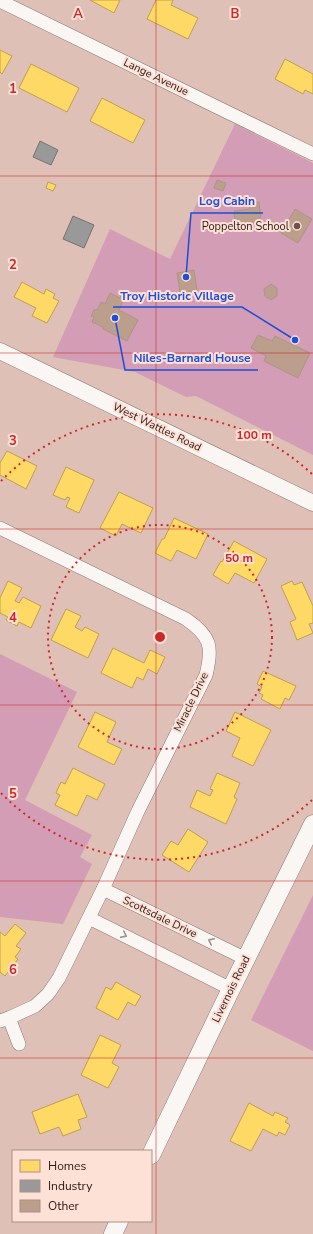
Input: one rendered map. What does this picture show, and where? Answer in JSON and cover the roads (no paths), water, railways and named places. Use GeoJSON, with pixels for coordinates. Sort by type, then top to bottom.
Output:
{"type":"FeatureCollection","features":[{"type":"Feature","properties":{"kind":"main road","name":"Livernois Road"},"geometry":{"type":"LineString","coordinates":[[152,1153],[313,824]]}},
{"type":"Feature","properties":{"kind":"main road"},"geometry":{"type":"LineString","coordinates":[[113,1234],[119,1222]]}},
{"type":"Feature","properties":{"kind":"street","name":"Lange Avenue"},"geometry":{"type":"LineString","coordinates":[[0,1],[313,154]]}},
{"type":"Feature","properties":{"kind":"street","name":"West Wattles Road"},"geometry":{"type":"LineString","coordinates":[[0,351],[313,503]]}},
{"type":"Feature","properties":{"kind":"street","name":"Miracle Drive"},"geometry":{"type":"LineString","coordinates":[[0,528],[186,619],[203,633],[208,642],[210,660],[206,675],[138,810],[103,889]]}},
{"type":"Feature","properties":{"kind":"street"},"geometry":{"type":"LineString","coordinates":[[19,1044],[4,1020],[35,1006],[48,994],[62,973],[103,889]]}},
{"type":"Feature","properties":{"kind":"street","name":"Scottsdale Drive"},"geometry":{"type":"LineString","coordinates":[[103,889],[246,959]]}},
{"type":"Feature","properties":{"kind":"street"},"geometry":{"type":"LineString","coordinates":[[89,918],[231,989]]}},
{"type":"Feature","properties":{"kind":"place","name":"Poppelton School"},"geometry":{"type":"Point","coordinates":[297,226]}},
{"type":"Feature","properties":{"kind":"place","name":"Log Cabin"},"geometry":{"type":"Point","coordinates":[186,277]}},
{"type":"Feature","properties":{"kind":"place","name":"Niles-Barnard House"},"geometry":{"type":"Point","coordinates":[115,318]}},
{"type":"Feature","properties":{"kind":"place","name":"Troy Historic Village"},"geometry":{"type":"Point","coordinates":[295,340]}}]}
